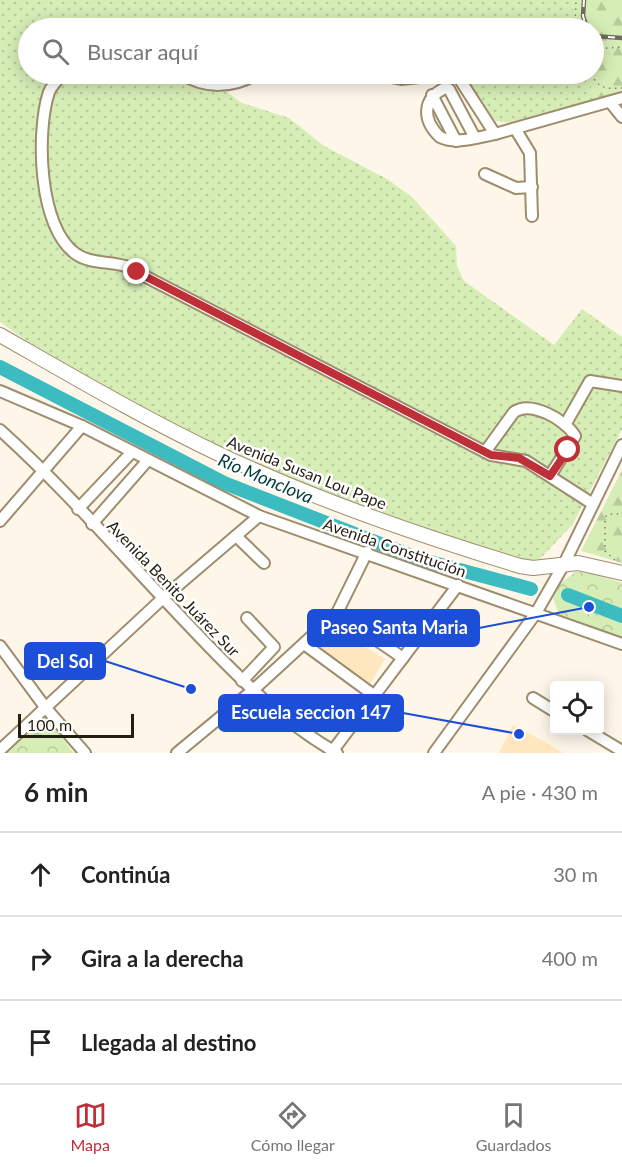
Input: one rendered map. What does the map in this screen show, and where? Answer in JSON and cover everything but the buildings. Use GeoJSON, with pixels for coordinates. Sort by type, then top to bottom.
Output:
{"type":"FeatureCollection","features":[{"type":"Feature","properties":{"kind":"main road","name":"Avenida Susan Lou Pape"},"geometry":{"type":"LineString","coordinates":[[0,335],[220,454],[336,503],[407,530],[520,566],[533,568],[589,564],[622,573]]}},
{"type":"Feature","properties":{"kind":"street"},"geometry":{"type":"LineString","coordinates":[[56,84],[49,93],[44,114],[42,149],[47,208],[69,249],[86,259],[125,266],[484,452],[519,458],[593,504]]}},
{"type":"Feature","properties":{"kind":"street"},"geometry":{"type":"LineString","coordinates":[[463,84],[495,134]]}},
{"type":"Feature","properties":{"kind":"street"},"geometry":{"type":"LineString","coordinates":[[475,138],[449,89],[445,88],[432,95],[456,141],[475,138],[516,130],[622,98]]}},
{"type":"Feature","properties":{"kind":"street"},"geometry":{"type":"LineString","coordinates":[[610,102],[622,117]]}},
{"type":"Feature","properties":{"kind":"street"},"geometry":{"type":"LineString","coordinates":[[516,130],[530,153],[532,216]]}},
{"type":"Feature","properties":{"kind":"street"},"geometry":{"type":"LineString","coordinates":[[485,174],[516,188],[532,187]]}},
{"type":"Feature","properties":{"kind":"street"},"geometry":{"type":"LineString","coordinates":[[565,425],[590,381],[622,386]]}},
{"type":"Feature","properties":{"kind":"street","name":"Avenida Constitución"},"geometry":{"type":"LineString","coordinates":[[0,391],[82,426],[259,516],[367,552],[622,644]]}},
{"type":"Feature","properties":{"kind":"street"},"geometry":{"type":"LineString","coordinates":[[484,452],[514,411],[520,407],[531,408],[565,425],[575,434],[574,440],[550,476]]}},
{"type":"Feature","properties":{"kind":"street"},"geometry":{"type":"LineString","coordinates":[[0,521],[82,426]]}},
{"type":"Feature","properties":{"kind":"street","name":"Avenida Benito Juárez Sur"},"geometry":{"type":"LineString","coordinates":[[0,430],[42,470],[252,691],[333,752]]}},
{"type":"Feature","properties":{"kind":"street"},"geometry":{"type":"LineString","coordinates":[[434,753],[536,613],[564,564],[622,445]]}},
{"type":"Feature","properties":{"kind":"street"},"geometry":{"type":"LineString","coordinates":[[78,509],[132,452]]}},
{"type":"Feature","properties":{"kind":"street"},"geometry":{"type":"LineString","coordinates":[[92,524],[148,460]]}},
{"type":"Feature","properties":{"kind":"street"},"geometry":{"type":"LineString","coordinates":[[0,750],[162,598],[259,516]]}},
{"type":"Feature","properties":{"kind":"street"},"geometry":{"type":"LineString","coordinates":[[236,536],[264,563]]}},
{"type":"Feature","properties":{"kind":"street"},"geometry":{"type":"LineString","coordinates":[[177,753],[252,691],[337,613],[367,552]]}},
{"type":"Feature","properties":{"kind":"street"},"geometry":{"type":"LineString","coordinates":[[333,752],[458,585]]}},
{"type":"Feature","properties":{"kind":"street"},"geometry":{"type":"LineString","coordinates":[[519,607],[536,603],[545,597]]}},
{"type":"Feature","properties":{"kind":"street"},"geometry":{"type":"LineString","coordinates":[[545,597],[546,609],[553,619]]}},
{"type":"Feature","properties":{"kind":"street"},"geometry":{"type":"LineString","coordinates":[[337,613],[403,658]]}},
{"type":"Feature","properties":{"kind":"street"},"geometry":{"type":"LineString","coordinates":[[242,681],[274,646],[247,618]]}},
{"type":"Feature","properties":{"kind":"street"},"geometry":{"type":"LineString","coordinates":[[304,644],[375,696]]}},
{"type":"Feature","properties":{"kind":"street"},"geometry":{"type":"LineString","coordinates":[[0,646],[45,707],[85,753]]}},
{"type":"Feature","properties":{"kind":"street"},"geometry":{"type":"LineString","coordinates":[[533,698],[550,708]]}},
{"type":"Feature","properties":{"kind":"street"},"geometry":{"type":"LineString","coordinates":[[595,735],[622,751]]}},
{"type":"Feature","properties":{"kind":"path"},"geometry":{"type":"LineString","coordinates":[[575,18],[576,0]]}},
{"type":"Feature","properties":{"kind":"path"},"geometry":{"type":"LineString","coordinates":[[604,48],[622,47]]}},
{"type":"Feature","properties":{"kind":"path"},"geometry":{"type":"LineString","coordinates":[[596,84],[602,88],[622,88]]}},
{"type":"Feature","properties":{"kind":"path"},"geometry":{"type":"LineString","coordinates":[[622,514],[610,514],[605,518],[603,541],[609,556],[622,562]]}},
{"type":"Feature","properties":{"kind":"shaded area"},"geometry":{"type":"Polygon","coordinates":[[[337,630],[385,659],[370,684],[317,651],[337,630]]]}},
{"type":"Feature","properties":{"kind":"shaded area"},"geometry":{"type":"Polygon","coordinates":[[[513,725],[545,742],[563,753],[499,753],[513,725]]]}},
{"type":"Feature","properties":{"kind":"green space"},"geometry":{"type":"Polygon","coordinates":[[[0,0],[573,0],[572,18],[18,18],[18,84],[196,84],[227,92],[242,103],[289,118],[324,146],[387,179],[412,197],[456,246],[457,266],[464,281],[554,345],[582,309],[622,337],[622,429],[573,524],[540,559],[519,559],[496,554],[277,472],[160,418],[104,388],[0,322],[0,0]]]}},
{"type":"Feature","properties":{"kind":"green space"},"geometry":{"type":"Polygon","coordinates":[[[573,0],[622,0],[622,90],[596,101],[590,84],[604,84],[604,18],[572,18],[573,0]]]}},
{"type":"Feature","properties":{"kind":"green space"},"geometry":{"type":"Polygon","coordinates":[[[465,84],[590,84],[596,101],[527,120],[500,122],[486,115],[465,84]]]}},
{"type":"Feature","properties":{"kind":"green space"},"geometry":{"type":"Polygon","coordinates":[[[622,470],[622,563],[581,551],[622,470]]]}},
{"type":"Feature","properties":{"kind":"green space"},"geometry":{"type":"Polygon","coordinates":[[[576,572],[592,573],[622,583],[622,640],[560,617],[553,598],[560,583],[576,572]]]}},
{"type":"Feature","properties":{"kind":"green space"},"geometry":{"type":"Polygon","coordinates":[[[45,716],[74,753],[6,753],[45,716]]]}},
{"type":"Feature","properties":{"kind":"waterway","name":"Río Monclova"},"geometry":{"type":"LineString","coordinates":[[0,367],[224,483],[419,559],[531,589]]}},
{"type":"Feature","properties":{"kind":"waterway"},"geometry":{"type":"LineString","coordinates":[[568,595],[622,616]]}},
{"type":"Feature","properties":{"kind":"railway"},"geometry":{"type":"LineString","coordinates":[[584,0],[584,18]]}},
{"type":"Feature","properties":{"kind":"railway"},"geometry":{"type":"LineString","coordinates":[[604,37],[622,38]]}},
{"type":"Feature","properties":{"kind":"place","name":"Paseo Santa Maria"},"geometry":{"type":"Point","coordinates":[589,607]}},
{"type":"Feature","properties":{"kind":"place","name":"Del Sol"},"geometry":{"type":"Point","coordinates":[191,689]}},
{"type":"Feature","properties":{"kind":"place","name":"Escuela seccion 147"},"geometry":{"type":"Point","coordinates":[519,734]}},
{"type":"Feature","properties":{"kind":"route"},"geometry":{"type":"LineString","coordinates":[[137,272],[491,455],[519,458],[550,476],[568,450]]}}]}
